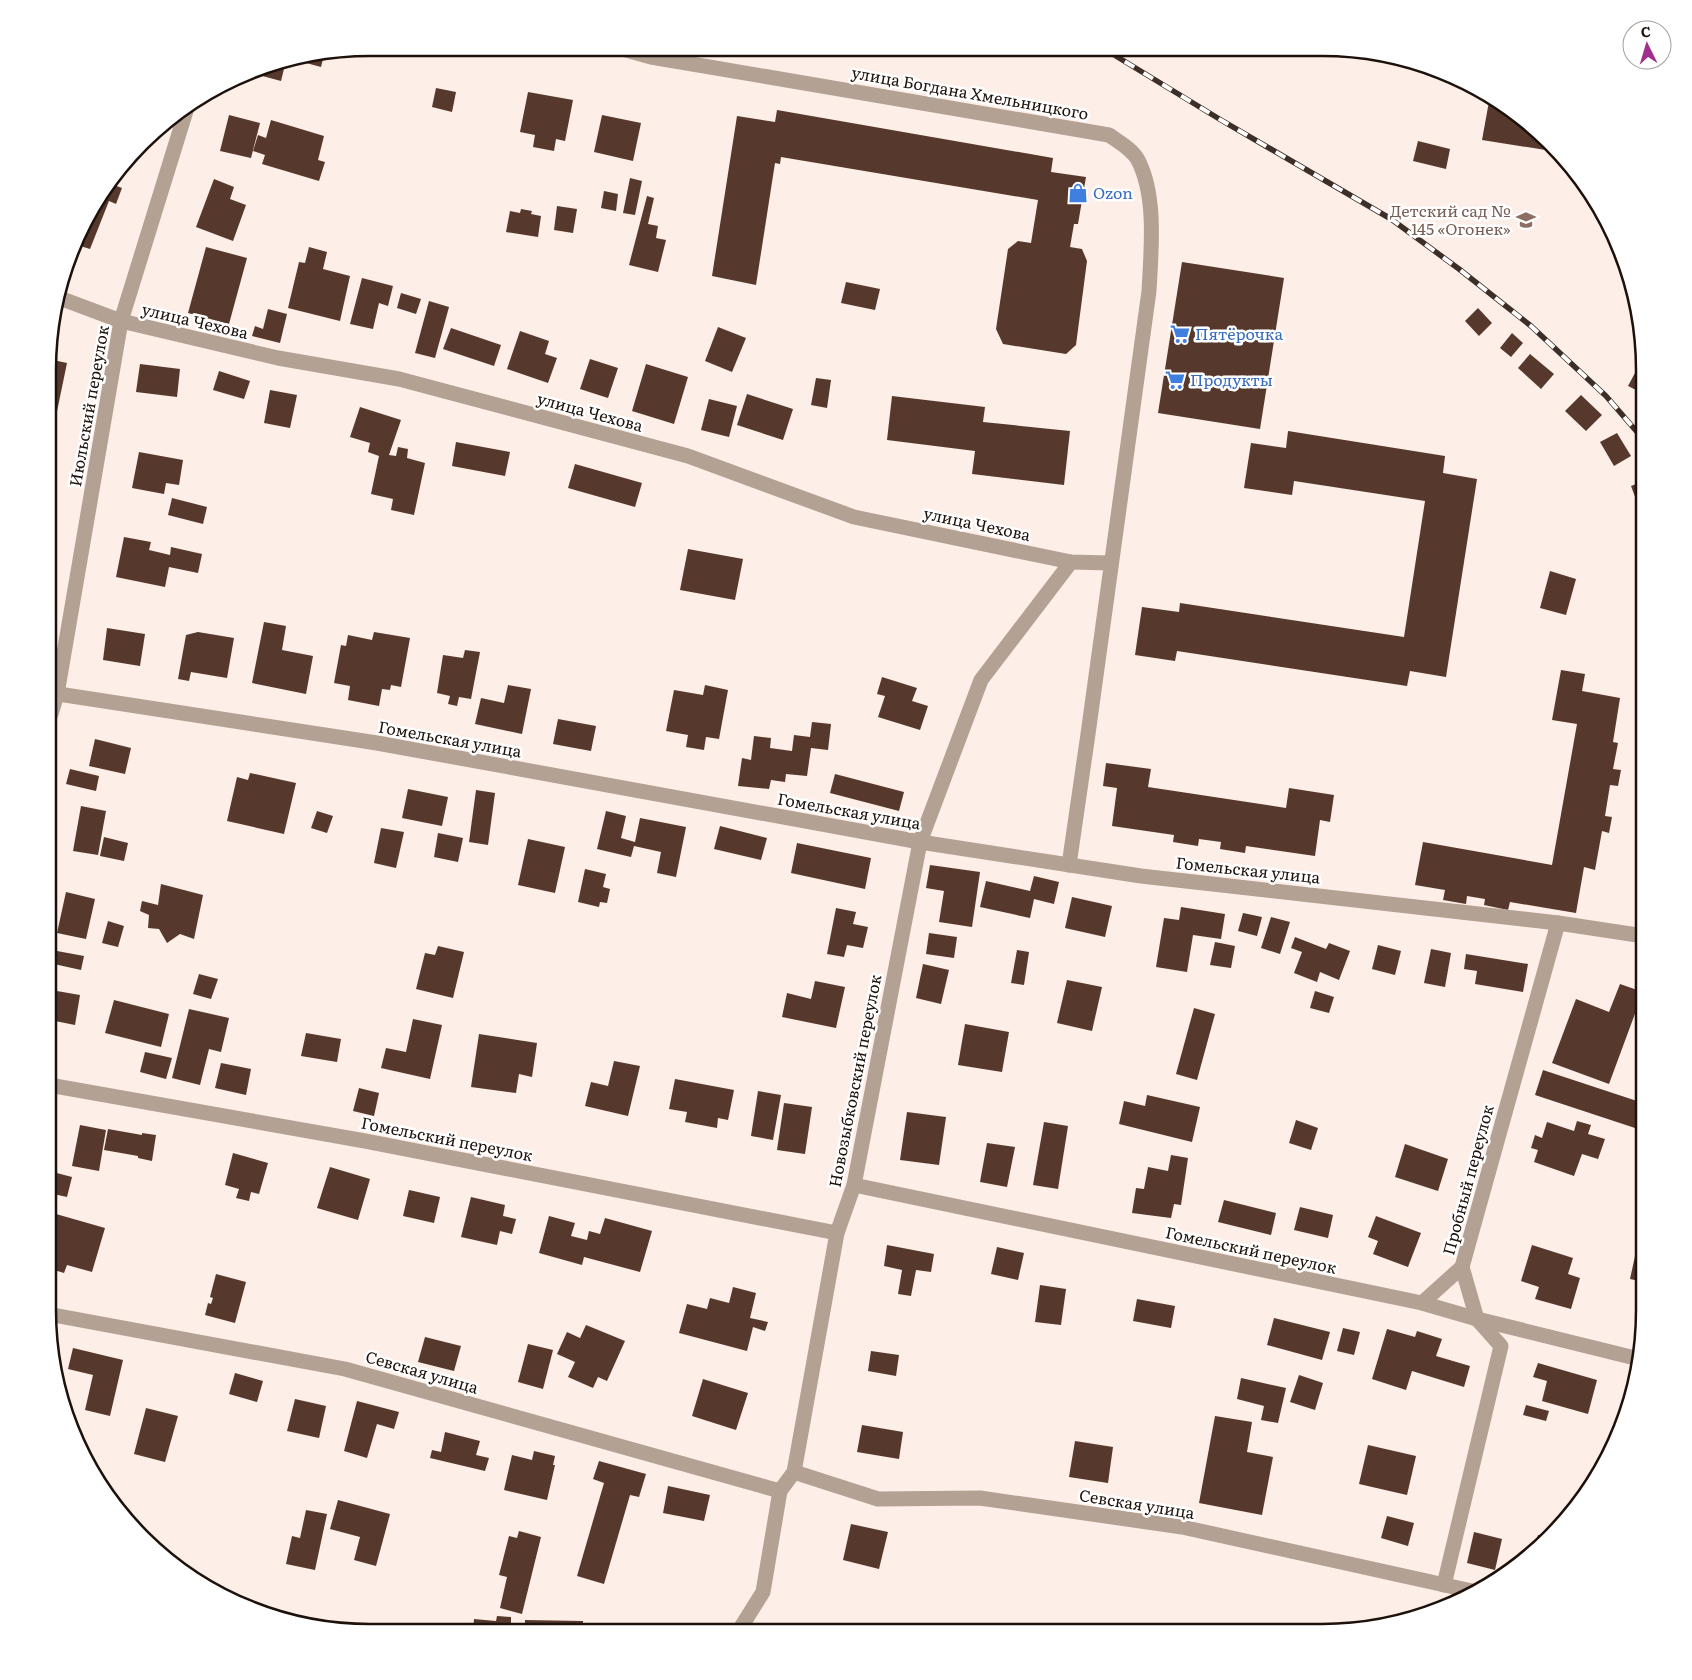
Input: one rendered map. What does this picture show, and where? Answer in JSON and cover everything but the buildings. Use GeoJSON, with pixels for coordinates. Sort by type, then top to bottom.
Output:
{"type":"FeatureCollection","features":[{"type":"Feature","properties":{"kind":"street","name":"улица Богдана Хмельницкого"},"geometry":{"type":"LineString","coordinates":[[647,56],[1109,135],[1128,148],[1138,160],[1146,184],[1153,228],[1149,291],[1111,563]]}},
{"type":"Feature","properties":{"kind":"street","name":"Июльский переулок"},"geometry":{"type":"LineString","coordinates":[[56,682],[121,321],[184,117]]}},
{"type":"Feature","properties":{"kind":"street","name":"улица Чехова"},"geometry":{"type":"LineString","coordinates":[[64,300],[121,321],[278,358],[399,379],[688,456],[854,517],[1071,562],[1111,563]]}},
{"type":"Feature","properties":{"kind":"street","name":"Новозыбковский переулок"},"geometry":{"type":"LineString","coordinates":[[743,1624],[763,1592],[780,1492],[794,1472],[837,1233],[854,1185],[920,842],[981,680],[1071,562]]}},
{"type":"Feature","properties":{"kind":"street"},"geometry":{"type":"LineString","coordinates":[[1069,865],[1111,563]]}},
{"type":"Feature","properties":{"kind":"street","name":"Гомельская улица"},"geometry":{"type":"LineString","coordinates":[[56,693],[377,743],[920,842],[1069,865],[1141,876],[1558,923],[1636,935]]}},
{"type":"Feature","properties":{"kind":"street","name":"Пробный переулок"},"geometry":{"type":"LineString","coordinates":[[1444,1585],[1501,1346],[1477,1319],[1462,1267],[1558,923]]}},
{"type":"Feature","properties":{"kind":"street","name":"Гомельский переулок"},"geometry":{"type":"LineString","coordinates":[[56,1086],[365,1141],[837,1233]]}},
{"type":"Feature","properties":{"kind":"street","name":"Гомельский переулок"},"geometry":{"type":"LineString","coordinates":[[854,1185],[1422,1303],[1477,1319],[1632,1357]]}},
{"type":"Feature","properties":{"kind":"street"},"geometry":{"type":"LineString","coordinates":[[1422,1303],[1462,1267]]}},
{"type":"Feature","properties":{"kind":"street","name":"Севская улица"},"geometry":{"type":"LineString","coordinates":[[56,1316],[345,1368],[780,1492]]}},
{"type":"Feature","properties":{"kind":"street","name":"Севская улица"},"geometry":{"type":"LineString","coordinates":[[794,1472],[878,1499],[980,1498],[1182,1528],[1464,1589]]}},
{"type":"Feature","properties":{"kind":"railway"},"geometry":{"type":"LineString","coordinates":[[1116,56],[1391,219],[1459,269],[1531,326],[1606,396],[1636,431]]}},
{"type":"Feature","properties":{"kind":"place","name":"Ozon"},"geometry":{"type":"Point","coordinates":[1078,193]}},
{"type":"Feature","properties":{"kind":"place","name":"Детский сад № 145 «Огонек»"},"geometry":{"type":"Point","coordinates":[1526,220]}},
{"type":"Feature","properties":{"kind":"place","name":"Пятёрочка"},"geometry":{"type":"Point","coordinates":[1180,334]}},
{"type":"Feature","properties":{"kind":"place","name":"Продукты"},"geometry":{"type":"Point","coordinates":[1175,380]}}]}
